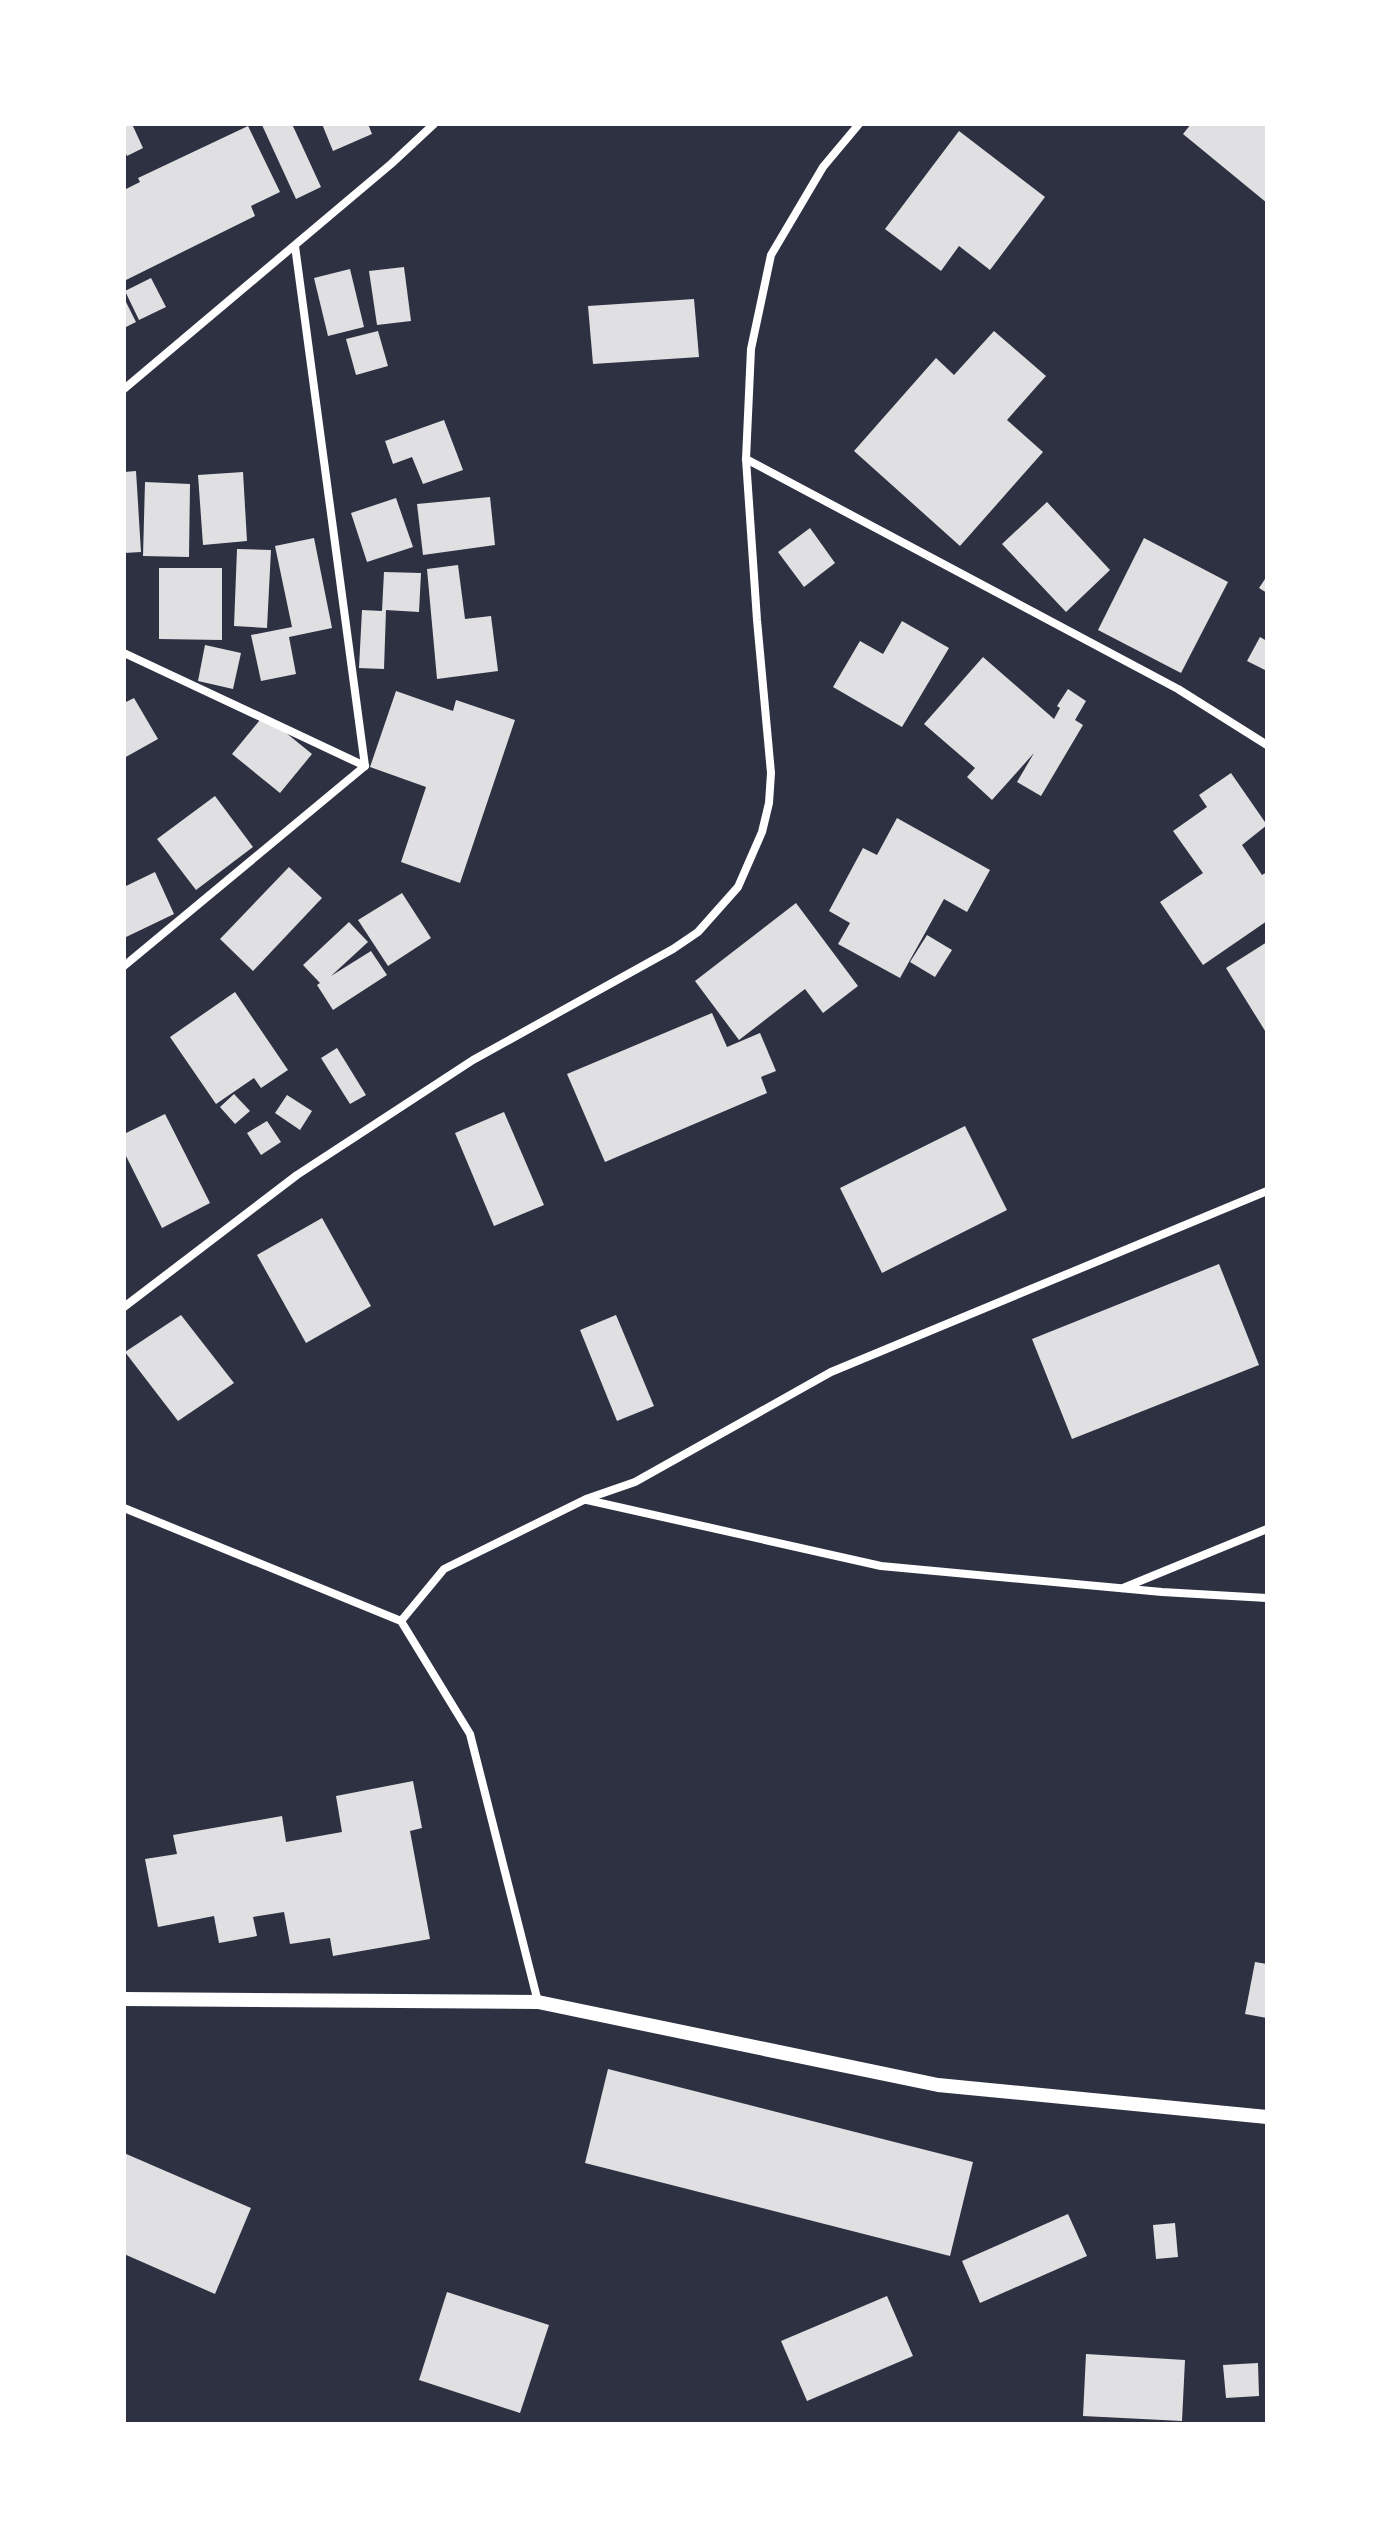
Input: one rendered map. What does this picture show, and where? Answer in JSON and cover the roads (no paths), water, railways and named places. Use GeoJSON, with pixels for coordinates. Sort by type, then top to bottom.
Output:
{"type":"FeatureCollection","features":[{"type":"Feature","properties":{"kind":"street"},"geometry":{"type":"LineString","coordinates":[[124,389],[295,246],[434,124]]}},
{"type":"Feature","properties":{"kind":"street"},"geometry":{"type":"LineString","coordinates":[[124,1307],[297,1175],[448,1076],[698,932],[738,887],[762,832],[769,803],[771,773],[746,459],[751,349],[771,255],[823,167],[859,124]]}},
{"type":"Feature","properties":{"kind":"street"},"geometry":{"type":"LineString","coordinates":[[295,246],[365,766]]}},
{"type":"Feature","properties":{"kind":"street"},"geometry":{"type":"LineString","coordinates":[[746,459],[1178,689],[1267,745]]}},
{"type":"Feature","properties":{"kind":"street"},"geometry":{"type":"LineString","coordinates":[[124,653],[365,766]]}},
{"type":"Feature","properties":{"kind":"street"},"geometry":{"type":"LineString","coordinates":[[124,966],[365,766]]}},
{"type":"Feature","properties":{"kind":"street"},"geometry":{"type":"LineString","coordinates":[[401,1621],[444,1569],[586,1499],[635,1482],[831,1372],[1267,1191]]}},
{"type":"Feature","properties":{"kind":"street"},"geometry":{"type":"LineString","coordinates":[[586,1499],[881,1566],[1267,1598]]}},
{"type":"Feature","properties":{"kind":"street"},"geometry":{"type":"LineString","coordinates":[[124,1508],[401,1621],[470,1734],[538,2002]]}},
{"type":"Feature","properties":{"kind":"street"},"geometry":{"type":"LineString","coordinates":[[1122,1588],[1267,1529]]}},
{"type":"Feature","properties":{"kind":"street"},"geometry":{"type":"LineString","coordinates":[[124,1999],[538,2002],[938,2085],[1267,2117]]}}]}
